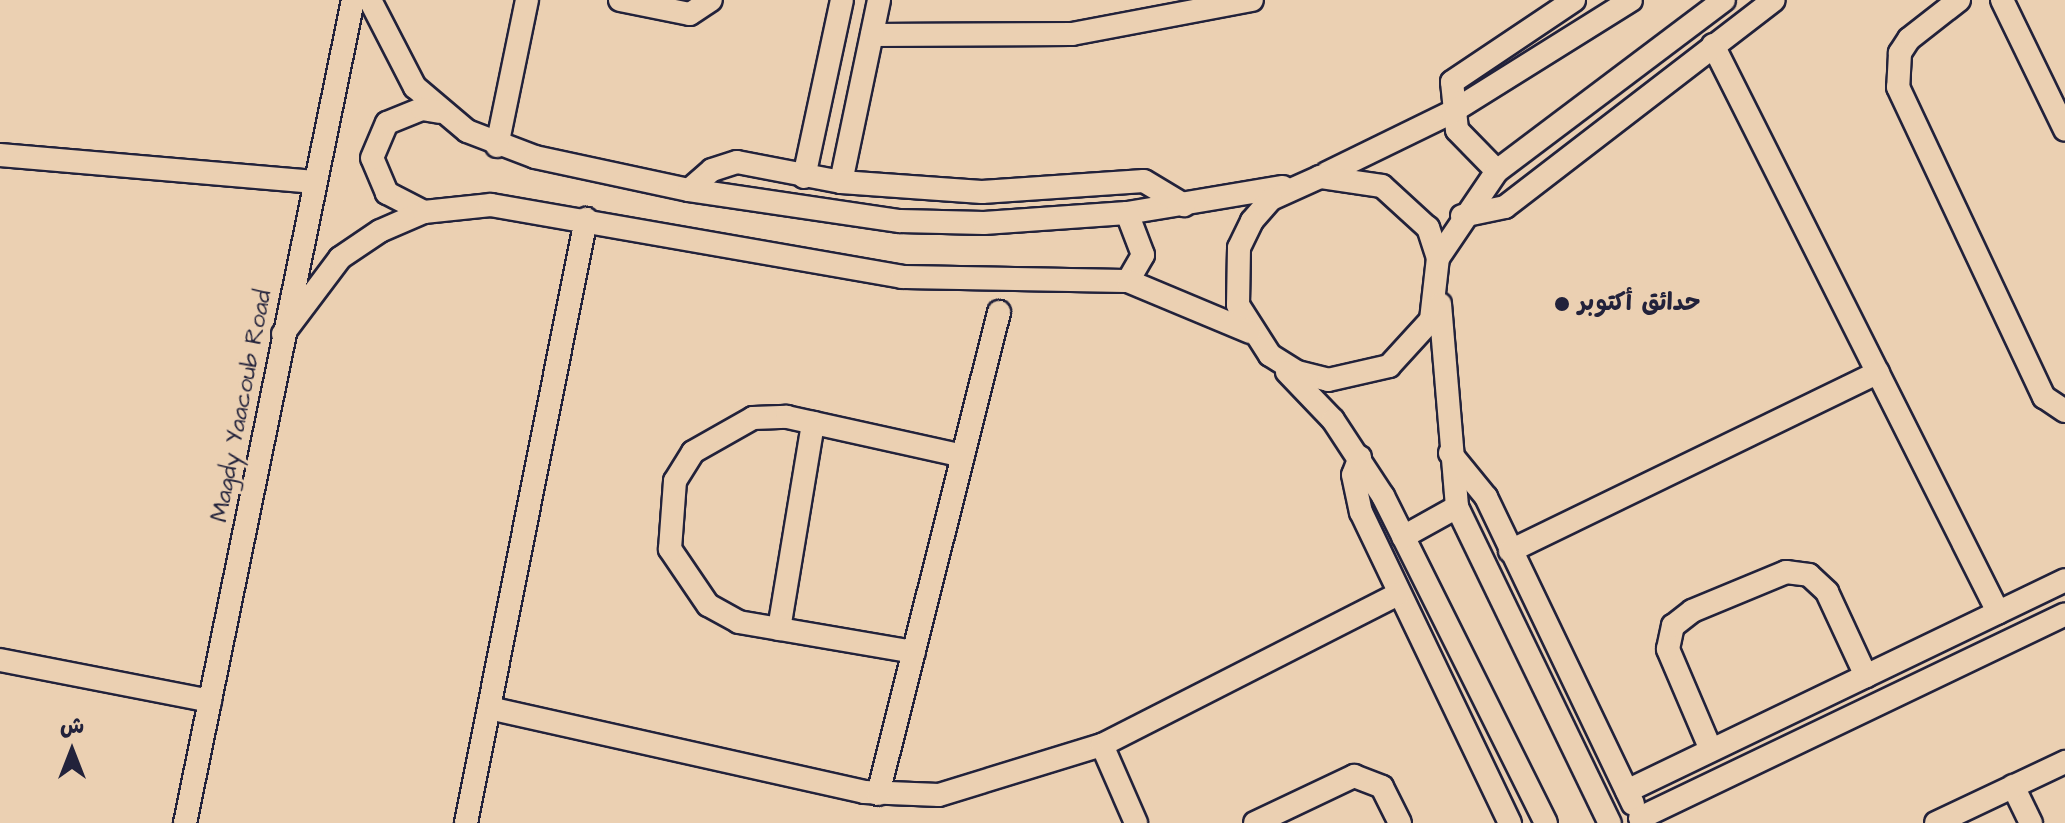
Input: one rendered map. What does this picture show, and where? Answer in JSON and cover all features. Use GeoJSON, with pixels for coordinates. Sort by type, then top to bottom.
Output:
{"type":"FeatureCollection","features":[{"type":"Feature","properties":{"kind":"street","name":"Magdy Yaacoub Road"},"geometry":{"type":"LineString","coordinates":[[185,823],[353,0]]}},
{"type":"Feature","properties":{"kind":"street"},"geometry":{"type":"LineString","coordinates":[[370,0],[394,59],[440,112],[497,146],[689,190],[900,221],[1127,213],[1184,205],[1320,177],[1452,112],[1631,0]]}},
{"type":"Feature","properties":{"kind":"street"},"geometry":{"type":"LineString","coordinates":[[497,146],[527,0]]}},
{"type":"Feature","properties":{"kind":"street"},"geometry":{"type":"LineString","coordinates":[[620,0],[690,14],[711,0]]}},
{"type":"Feature","properties":{"kind":"street"},"geometry":{"type":"LineString","coordinates":[[804,177],[842,0]]}},
{"type":"Feature","properties":{"kind":"street"},"geometry":{"type":"LineString","coordinates":[[841,182],[879,0]]}},
{"type":"Feature","properties":{"kind":"street"},"geometry":{"type":"LineString","coordinates":[[872,35],[1072,34],[1252,0]]}},
{"type":"Feature","properties":{"kind":"street"},"geometry":{"type":"LineString","coordinates":[[1497,171],[1468,147],[1452,112],[1452,82],[1461,70],[1574,0]]}},
{"type":"Feature","properties":{"kind":"street"},"geometry":{"type":"LineString","coordinates":[[1438,258],[1462,216],[1497,171],[1724,0]]}},
{"type":"Feature","properties":{"kind":"street"},"geometry":{"type":"LineString","coordinates":[[1462,216],[1505,207],[1774,0]]}},
{"type":"Feature","properties":{"kind":"street"},"geometry":{"type":"LineString","coordinates":[[1959,0],[1909,39],[1900,53],[1898,87],[2044,397],[2065,411]]}},
{"type":"Feature","properties":{"kind":"street"},"geometry":{"type":"LineString","coordinates":[[2002,0],[2065,130]]}},
{"type":"Feature","properties":{"kind":"street"},"geometry":{"type":"LineString","coordinates":[[1713,45],[1998,612]]}},
{"type":"Feature","properties":{"kind":"street"},"geometry":{"type":"LineString","coordinates":[[424,212],[387,193],[372,158],[376,139],[395,118],[422,109],[440,112]]}},
{"type":"Feature","properties":{"kind":"street"},"geometry":{"type":"LineString","coordinates":[[0,155],[315,182]]}},
{"type":"Feature","properties":{"kind":"street"},"geometry":{"type":"LineString","coordinates":[[689,190],[712,170],[737,162],[841,182],[982,192],[1144,181],[1184,205]]}},
{"type":"Feature","properties":{"kind":"street"},"geometry":{"type":"LineString","coordinates":[[1320,177],[1382,186],[1428,228],[1438,258],[1450,453],[1457,507],[1610,823]]}},
{"type":"Feature","properties":{"kind":"street"},"geometry":{"type":"LineString","coordinates":[[1296,184],[1271,199],[1239,248],[1238,305],[1250,332],[1360,457],[1546,823]]}},
{"type":"Feature","properties":{"kind":"street"},"geometry":{"type":"LineString","coordinates":[[283,334],[340,258],[424,212],[491,205],[586,219],[902,277],[1128,281],[1250,332]]}},
{"type":"Feature","properties":{"kind":"street"},"geometry":{"type":"LineString","coordinates":[[1127,213],[1143,255],[1128,281]]}},
{"type":"Feature","properties":{"kind":"street"},"geometry":{"type":"LineString","coordinates":[[466,823],[586,219]]}},
{"type":"Feature","properties":{"kind":"street"},"geometry":{"type":"LineString","coordinates":[[1270,355],[1312,376],[1359,378],[1414,347],[1440,289]]}},
{"type":"Feature","properties":{"kind":"street"},"geometry":{"type":"LineString","coordinates":[[878,794],[999,312]]}},
{"type":"Feature","properties":{"kind":"street"},"geometry":{"type":"LineString","coordinates":[[1510,551],[1878,372]]}},
{"type":"Feature","properties":{"kind":"street"},"geometry":{"type":"LineString","coordinates":[[914,652],[739,622],[708,605],[670,549],[667,514],[693,452],[720,430],[753,418],[813,423],[963,456]]}},
{"type":"Feature","properties":{"kind":"street"},"geometry":{"type":"LineString","coordinates":[[779,629],[813,423]]}},
{"type":"Feature","properties":{"kind":"street"},"geometry":{"type":"LineString","coordinates":[[1450,453],[1476,481],[1641,820],[2065,614]]}},
{"type":"Feature","properties":{"kind":"street"},"geometry":{"type":"LineString","coordinates":[[1360,457],[1355,494],[1398,594],[1510,823]]}},
{"type":"Feature","properties":{"kind":"street"},"geometry":{"type":"LineString","coordinates":[[1403,537],[1457,507]]}},
{"type":"Feature","properties":{"kind":"street"},"geometry":{"type":"LineString","coordinates":[[1711,750],[1668,649],[1673,626],[1692,611],[1786,572],[1809,575],[1827,592],[1866,676]]}},
{"type":"Feature","properties":{"kind":"street"},"geometry":{"type":"LineString","coordinates":[[1627,791],[2065,580]]}},
{"type":"Feature","properties":{"kind":"street"},"geometry":{"type":"LineString","coordinates":[[489,708],[878,794],[969,789],[1102,745],[1398,594]]}},
{"type":"Feature","properties":{"kind":"street"},"geometry":{"type":"LineString","coordinates":[[0,660],[210,701]]}},
{"type":"Feature","properties":{"kind":"street"},"geometry":{"type":"LineString","coordinates":[[1569,741],[1595,727]]}},
{"type":"Feature","properties":{"kind":"street"},"geometry":{"type":"LineString","coordinates":[[1102,745],[1136,823]]}},
{"type":"Feature","properties":{"kind":"street"},"geometry":{"type":"LineString","coordinates":[[1936,823],[2065,762]]}},
{"type":"Feature","properties":{"kind":"street"},"geometry":{"type":"LineString","coordinates":[[1671,770],[1684,797]]}},
{"type":"Feature","properties":{"kind":"street"},"geometry":{"type":"LineString","coordinates":[[1255,823],[1354,776],[1382,787],[1400,823]]}},
{"type":"Feature","properties":{"kind":"street"},"geometry":{"type":"LineString","coordinates":[[2013,786],[2031,823]]}},
{"type":"Feature","properties":{"kind":"place","name":"حدائق أكتوبر"},"geometry":{"type":"Point","coordinates":[1562,304]}}]}
